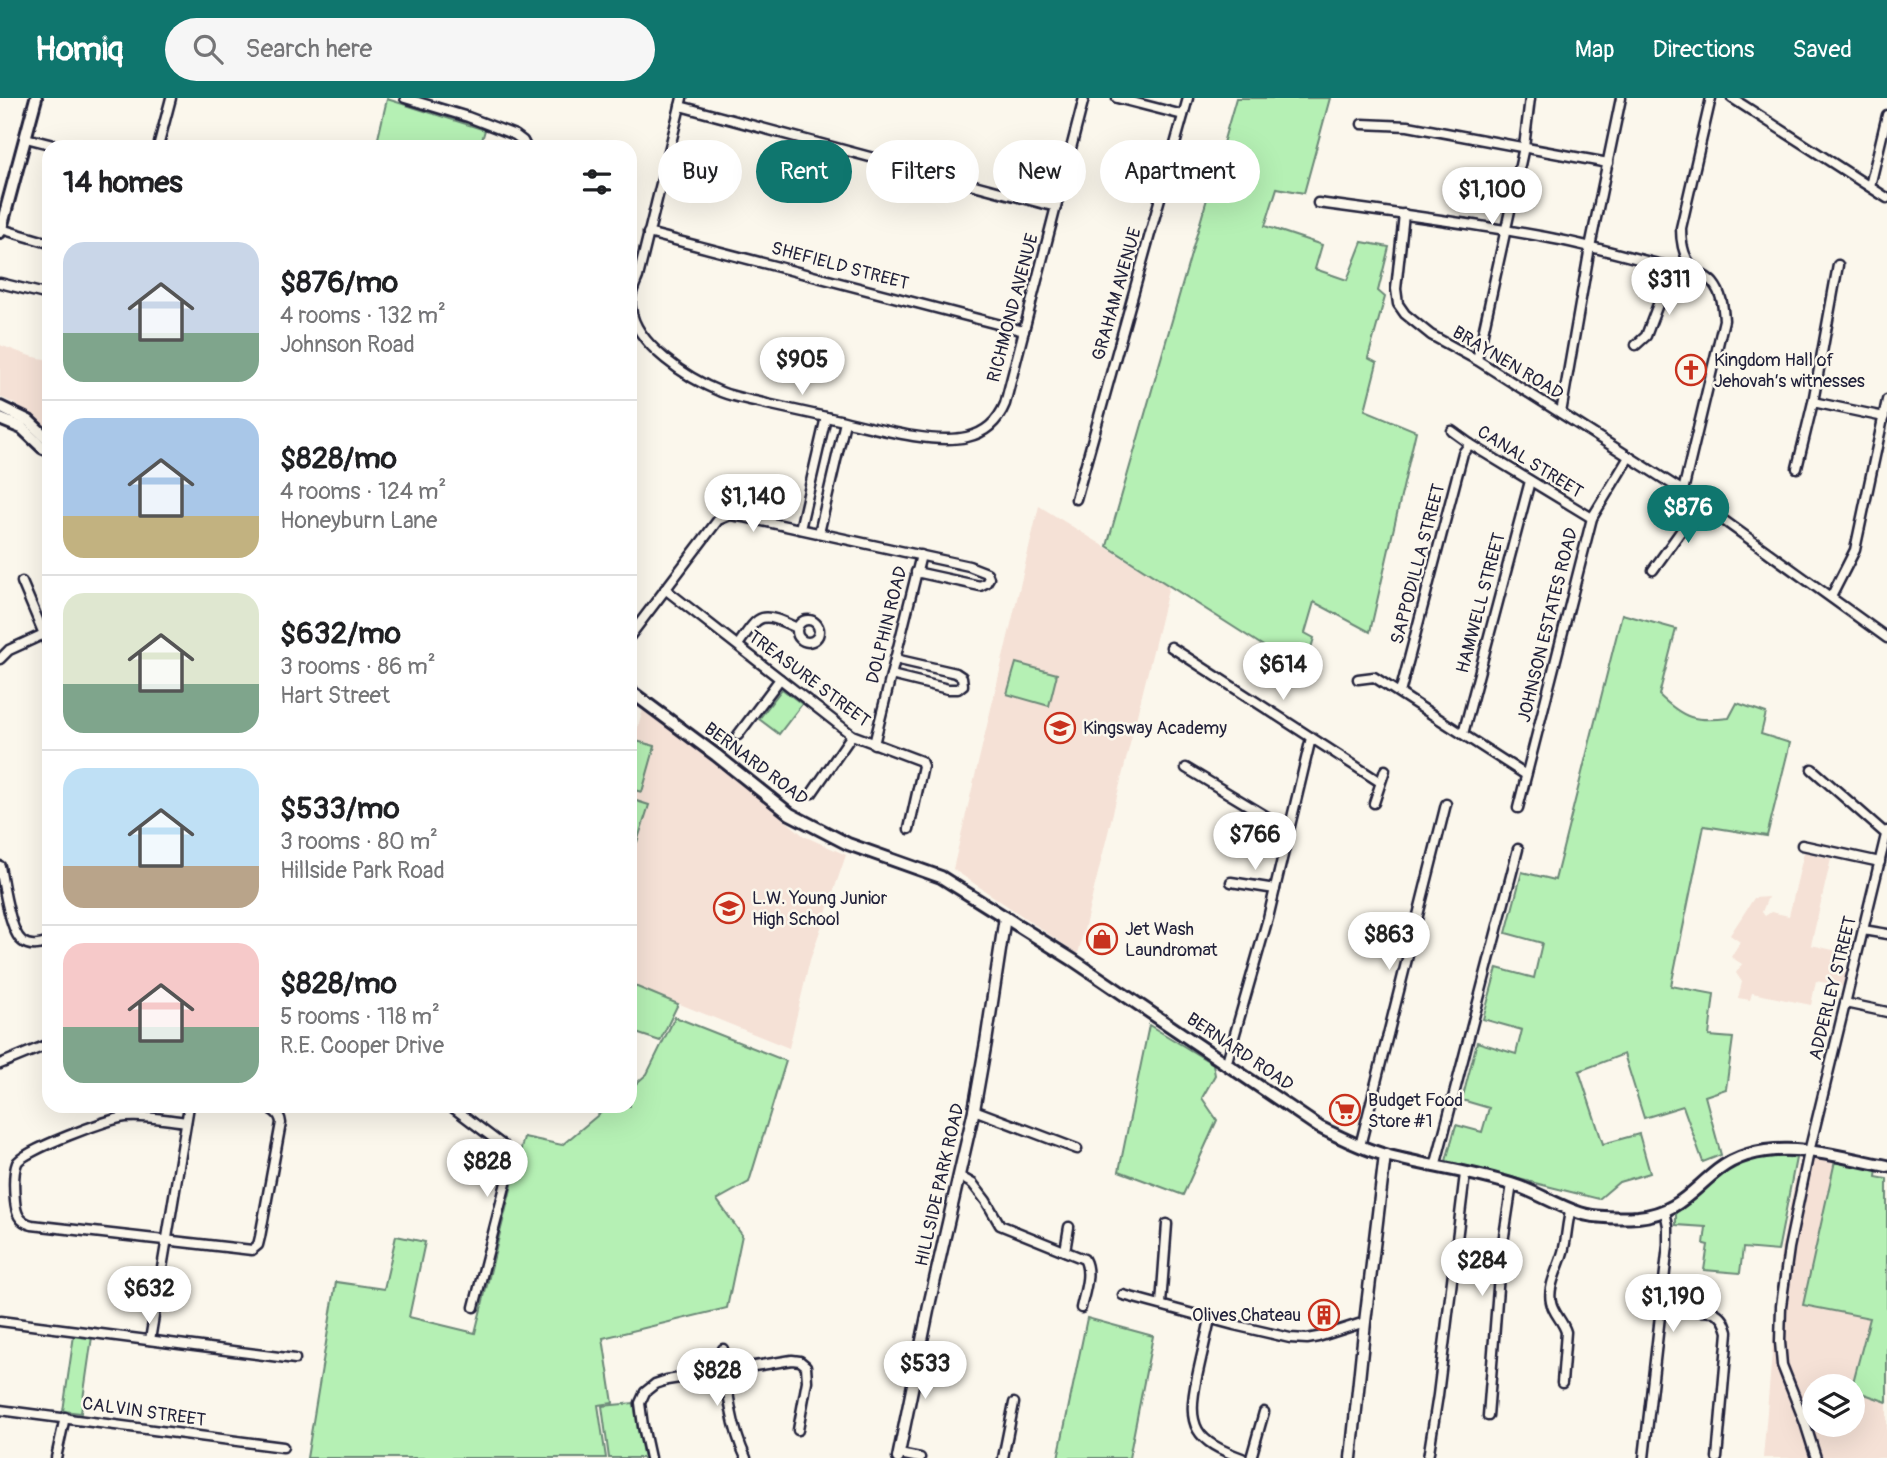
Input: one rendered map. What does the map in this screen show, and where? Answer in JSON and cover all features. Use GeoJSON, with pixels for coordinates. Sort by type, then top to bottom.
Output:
{"type":"FeatureCollection","features":[{"type":"Feature","properties":{"kind":"main road"},"geometry":{"type":"LineString","coordinates":[[0,231],[36,98]]}},
{"type":"Feature","properties":{"kind":"main road"},"geometry":{"type":"LineString","coordinates":[[0,407],[29,421],[42,433]]}},
{"type":"Feature","properties":{"kind":"main road"},"geometry":{"type":"LineString","coordinates":[[0,418],[22,428],[42,447]]}},
{"type":"Feature","properties":{"kind":"main road","name":"BERNARD ROAD"},"geometry":{"type":"LineString","coordinates":[[637,696],[790,814],[848,844],[942,877],[1073,960],[1319,1127],[1360,1146],[1385,1155],[1513,1184],[1583,1214],[1611,1216],[1638,1217],[1665,1211],[1682,1202],[1719,1169],[1756,1151],[1778,1149],[1809,1152],[1887,1166]]}},
{"type":"Feature","properties":{"kind":"street"},"geometry":{"type":"LineString","coordinates":[[160,140],[171,98]]}},
{"type":"Feature","properties":{"kind":"street"},"geometry":{"type":"LineString","coordinates":[[405,98],[468,117],[522,140]]}},
{"type":"Feature","properties":{"kind":"street","name":"RICHMOND AVENUE"},"geometry":{"type":"LineString","coordinates":[[845,422],[928,439],[960,438],[976,434],[989,426],[999,415],[1005,404],[1084,98]]}},
{"type":"Feature","properties":{"kind":"street"},"geometry":{"type":"LineString","coordinates":[[1117,98],[1183,115]]}},
{"type":"Feature","properties":{"kind":"street","name":"GRAHAM AVENUE"},"geometry":{"type":"LineString","coordinates":[[1076,499],[1188,98]]}},
{"type":"Feature","properties":{"kind":"street"},"geometry":{"type":"LineString","coordinates":[[1477,360],[1524,147],[1530,98]]}},
{"type":"Feature","properties":{"kind":"street"},"geometry":{"type":"LineString","coordinates":[[1561,413],[1590,247],[1621,98]]}},
{"type":"Feature","properties":{"kind":"street"},"geometry":{"type":"LineString","coordinates":[[1683,491],[1724,320],[1723,303],[1715,285],[1692,267],[1681,240],[1681,228],[1711,98]]}},
{"type":"Feature","properties":{"kind":"street"},"geometry":{"type":"LineString","coordinates":[[1732,98],[1887,198]]}},
{"type":"Feature","properties":{"kind":"street"},"geometry":{"type":"LineString","coordinates":[[637,279],[681,102],[1056,206]]}},
{"type":"Feature","properties":{"kind":"street"},"geometry":{"type":"LineString","coordinates":[[1870,186],[1887,115]]}},
{"type":"Feature","properties":{"kind":"street"},"geometry":{"type":"LineString","coordinates":[[1362,124],[1408,126],[1608,163]]}},
{"type":"Feature","properties":{"kind":"street"},"geometry":{"type":"LineString","coordinates":[[26,138],[42,142]]}},
{"type":"Feature","properties":{"kind":"street"},"geometry":{"type":"LineString","coordinates":[[1318,203],[1506,230],[1675,268],[1692,267]]}},
{"type":"Feature","properties":{"kind":"street","name":"BRAYNEN ROAD"},"geometry":{"type":"LineString","coordinates":[[1404,214],[1396,289],[1398,304],[1405,314],[1431,335],[1477,360],[1683,491],[1887,638]]}},
{"type":"Feature","properties":{"kind":"street"},"geometry":{"type":"LineString","coordinates":[[0,231],[42,241]]}},
{"type":"Feature","properties":{"kind":"street","name":"SHEFIELD STREET"},"geometry":{"type":"LineString","coordinates":[[648,233],[1024,331]]}},
{"type":"Feature","properties":{"kind":"street"},"geometry":{"type":"LineString","coordinates":[[1797,468],[1813,402],[1838,265]]}},
{"type":"Feature","properties":{"kind":"street"},"geometry":{"type":"LineString","coordinates":[[1636,345],[1646,336],[1675,268]]}},
{"type":"Feature","properties":{"kind":"street"},"geometry":{"type":"LineString","coordinates":[[0,283],[42,293]]}},
{"type":"Feature","properties":{"kind":"street"},"geometry":{"type":"LineString","coordinates":[[637,326],[641,335],[658,352],[701,382],[730,395],[845,422],[819,533]]}},
{"type":"Feature","properties":{"kind":"street"},"geometry":{"type":"LineString","coordinates":[[1831,597],[1855,550],[1887,400]]}},
{"type":"Feature","properties":{"kind":"street"},"geometry":{"type":"LineString","coordinates":[[1813,402],[1884,417]]}},
{"type":"Feature","properties":{"kind":"street"},"geometry":{"type":"LineString","coordinates":[[800,529],[826,417]]}},
{"type":"Feature","properties":{"kind":"street","name":"CANAL STREET"},"geometry":{"type":"LineString","coordinates":[[1452,431],[1592,519]]}},
{"type":"Feature","properties":{"kind":"street","name":"SAPPODILLA STREET"},"geometry":{"type":"LineString","coordinates":[[1400,693],[1463,453],[1470,444]]}},
{"type":"Feature","properties":{"kind":"street","name":"JOHNSON ESTATES ROAD"},"geometry":{"type":"LineString","coordinates":[[1518,808],[1592,519],[1629,457]]}},
{"type":"Feature","properties":{"kind":"street","name":"HAMWELL STREET"},"geometry":{"type":"LineString","coordinates":[[1463,734],[1530,481]]}},
{"type":"Feature","properties":{"kind":"street"},"geometry":{"type":"LineString","coordinates":[[1653,570],[1700,503]]}},
{"type":"Feature","properties":{"kind":"street"},"geometry":{"type":"LineString","coordinates":[[637,627],[721,518],[735,515],[979,569],[987,573],[989,579],[980,586],[916,572]]}},
{"type":"Feature","properties":{"kind":"street","name":"DOLPHIN ROAD"},"geometry":{"type":"LineString","coordinates":[[874,744],[920,555]]}},
{"type":"Feature","properties":{"kind":"street"},"geometry":{"type":"LineString","coordinates":[[22,582],[42,629]]}},
{"type":"Feature","properties":{"kind":"street","name":"TREASURE STREET"},"geometry":{"type":"LineString","coordinates":[[665,589],[852,735],[919,758],[923,763],[909,829]]}},
{"type":"Feature","properties":{"kind":"street"},"geometry":{"type":"LineString","coordinates":[[738,645],[754,622],[760,618],[775,618],[797,628]]}},
{"type":"Feature","properties":{"kind":"street"},"geometry":{"type":"LineString","coordinates":[[0,659],[9,650],[42,635]]}},
{"type":"Feature","properties":{"kind":"street"},"geometry":{"type":"LineString","coordinates":[[1171,647],[1380,782]]}},
{"type":"Feature","properties":{"kind":"street"},"geometry":{"type":"LineString","coordinates":[[891,675],[948,689],[958,689],[963,685],[962,677],[956,673],[895,659]]}},
{"type":"Feature","properties":{"kind":"street"},"geometry":{"type":"LineString","coordinates":[[1358,679],[1374,677],[1526,775]]}},
{"type":"Feature","properties":{"kind":"street"},"geometry":{"type":"LineString","coordinates":[[738,735],[780,679]]}},
{"type":"Feature","properties":{"kind":"street"},"geometry":{"type":"LineString","coordinates":[[812,793],[852,735]]}},
{"type":"Feature","properties":{"kind":"street"},"geometry":{"type":"LineString","coordinates":[[1226,1065],[1275,890],[1311,737]]}},
{"type":"Feature","properties":{"kind":"street"},"geometry":{"type":"LineString","coordinates":[[1186,768],[1289,830]]}},
{"type":"Feature","properties":{"kind":"street"},"geometry":{"type":"LineString","coordinates":[[1812,769],[1887,832]]}},
{"type":"Feature","properties":{"kind":"street"},"geometry":{"type":"LineString","coordinates":[[1374,803],[1385,770]]}},
{"type":"Feature","properties":{"kind":"street"},"geometry":{"type":"LineString","coordinates":[[1360,1146],[1446,804]]}},
{"type":"Feature","properties":{"kind":"street","name":"ADDERLEY STREET"},"geometry":{"type":"LineString","coordinates":[[1816,1458],[1782,1365],[1781,1306],[1789,1248],[1809,1152],[1887,832]]}},
{"type":"Feature","properties":{"kind":"street"},"geometry":{"type":"LineString","coordinates":[[1802,845],[1880,862]]}},
{"type":"Feature","properties":{"kind":"street"},"geometry":{"type":"LineString","coordinates":[[1435,1167],[1518,849]]}},
{"type":"Feature","properties":{"kind":"street"},"geometry":{"type":"LineString","coordinates":[[0,866],[11,918],[19,939],[34,945],[42,943]]}},
{"type":"Feature","properties":{"kind":"street"},"geometry":{"type":"LineString","coordinates":[[1231,882],[1275,890]]}},
{"type":"Feature","properties":{"kind":"street","name":"HILLSIDE PARK ROAD"},"geometry":{"type":"LineString","coordinates":[[899,1456],[930,1301],[974,1110],[1005,917]]}},
{"type":"Feature","properties":{"kind":"street"},"geometry":{"type":"LineString","coordinates":[[1863,930],[1887,934]]}},
{"type":"Feature","properties":{"kind":"street"},"geometry":{"type":"LineString","coordinates":[[1845,1003],[1887,1012]]}},
{"type":"Feature","properties":{"kind":"street"},"geometry":{"type":"LineString","coordinates":[[0,1064],[42,1047]]}},
{"type":"Feature","properties":{"kind":"street"},"geometry":{"type":"LineString","coordinates":[[974,1110],[1077,1149]]}},
{"type":"Feature","properties":{"kind":"street"},"geometry":{"type":"LineString","coordinates":[[150,1340],[188,1113]]}},
{"type":"Feature","properties":{"kind":"street"},"geometry":{"type":"LineString","coordinates":[[186,1122],[139,1117],[120,1118],[23,1156],[16,1164],[16,1207],[19,1217],[24,1223],[252,1250],[258,1245],[281,1123],[277,1113]]}},
{"type":"Feature","properties":{"kind":"street"},"geometry":{"type":"LineString","coordinates":[[460,1113],[505,1147],[510,1159],[474,1307]]}},
{"type":"Feature","properties":{"kind":"street"},"geometry":{"type":"LineString","coordinates":[[1352,1458],[1385,1155]]}},
{"type":"Feature","properties":{"kind":"street"},"geometry":{"type":"LineString","coordinates":[[1428,1458],[1465,1174]]}},
{"type":"Feature","properties":{"kind":"street"},"geometry":{"type":"LineString","coordinates":[[960,1175],[973,1184],[1000,1224],[1084,1259],[1088,1266],[1081,1308]]}},
{"type":"Feature","properties":{"kind":"street"},"geometry":{"type":"LineString","coordinates":[[1488,1416],[1499,1273],[1513,1184]]}},
{"type":"Feature","properties":{"kind":"street"},"geometry":{"type":"LineString","coordinates":[[1562,1383],[1566,1332],[1550,1299],[1565,1247],[1571,1209]]}},
{"type":"Feature","properties":{"kind":"street"},"geometry":{"type":"LineString","coordinates":[[1644,1458],[1668,1245],[1665,1211]]}},
{"type":"Feature","properties":{"kind":"street"},"geometry":{"type":"LineString","coordinates":[[1161,1304],[1167,1224]]}},
{"type":"Feature","properties":{"kind":"street"},"geometry":{"type":"LineString","coordinates":[[1065,1251],[1069,1227]]}},
{"type":"Feature","properties":{"kind":"street"},"geometry":{"type":"LineString","coordinates":[[1123,1295],[1210,1319],[1301,1339],[1318,1337],[1365,1322]]}},
{"type":"Feature","properties":{"kind":"street"},"geometry":{"type":"LineString","coordinates":[[1662,1308],[1714,1312],[1725,1321],[1728,1332],[1717,1458]]}},
{"type":"Feature","properties":{"kind":"street"},"geometry":{"type":"LineString","coordinates":[[1210,1319],[1192,1397],[1192,1418],[1209,1443],[1242,1458]]}},
{"type":"Feature","properties":{"kind":"street"},"geometry":{"type":"LineString","coordinates":[[0,1321],[295,1359]]}},
{"type":"Feature","properties":{"kind":"street"},"geometry":{"type":"LineString","coordinates":[[723,1349],[735,1426],[746,1458]]}},
{"type":"Feature","properties":{"kind":"street"},"geometry":{"type":"LineString","coordinates":[[650,1458],[639,1408],[641,1397],[659,1382],[792,1360],[802,1362],[807,1368],[807,1381],[798,1430]]}},
{"type":"Feature","properties":{"kind":"street"},"geometry":{"type":"LineString","coordinates":[[1003,1458],[1014,1404]]}},
{"type":"Feature","properties":{"kind":"street","name":"CALVIN STREET"},"geometry":{"type":"LineString","coordinates":[[0,1409],[283,1447]]}},
{"type":"Feature","properties":{"kind":"street"},"geometry":{"type":"LineString","coordinates":[[1251,1458],[1264,1412]]}},
{"type":"Feature","properties":{"kind":"street"},"geometry":{"type":"LineString","coordinates":[[56,1458],[65,1417]]}},
{"type":"Feature","properties":{"kind":"street"},"geometry":{"type":"LineString","coordinates":[[899,1456],[920,1458]]}},
{"type":"Feature","properties":{"kind":"shaded area"},"geometry":{"type":"Polygon","coordinates":[[[0,345],[42,359],[42,425],[15,404],[0,397],[0,345]]]}},
{"type":"Feature","properties":{"kind":"shaded area","name":"Kingsway Academy"},"geometry":{"type":"Polygon","coordinates":[[[1039,506],[1169,586],[1078,954],[953,869],[1039,506]]]}},
{"type":"Feature","properties":{"kind":"shaded area","name":"L.W. Young Junior High School"},"geometry":{"type":"Polygon","coordinates":[[[643,710],[742,784],[804,836],[846,855],[810,960],[789,1048],[637,987],[637,730],[643,710]]]}},
{"type":"Feature","properties":{"kind":"shaded area"},"geometry":{"type":"Polygon","coordinates":[[[1804,852],[1831,859],[1811,945],[1842,952],[1842,967],[1850,969],[1846,987],[1816,981],[1811,1005],[1752,993],[1750,1000],[1738,998],[1742,982],[1736,973],[1742,964],[1731,957],[1740,942],[1730,935],[1754,898],[1768,897],[1762,912],[1765,916],[1771,912],[1789,916],[1804,852]]]}},
{"type":"Feature","properties":{"kind":"shaded area"},"geometry":{"type":"Polygon","coordinates":[[[1800,1157],[1860,1168],[1887,1310],[1887,1458],[1763,1458],[1781,1249],[1800,1157]]]}},
{"type":"Feature","properties":{"kind":"green space"},"geometry":{"type":"Polygon","coordinates":[[[1236,98],[1330,98],[1304,193],[1277,188],[1265,226],[1322,245],[1315,269],[1347,280],[1362,242],[1389,247],[1378,291],[1385,297],[1368,358],[1377,363],[1365,410],[1416,431],[1370,632],[1314,602],[1305,633],[1314,638],[1304,672],[1107,546],[1206,203],[1260,203],[1260,140],[1224,140],[1236,98]]]}},
{"type":"Feature","properties":{"kind":"green space"},"geometry":{"type":"Polygon","coordinates":[[[387,99],[485,130],[482,140],[378,140],[387,99]]]}},
{"type":"Feature","properties":{"kind":"green space"},"geometry":{"type":"Polygon","coordinates":[[[1622,614],[1676,629],[1659,695],[1676,709],[1699,719],[1729,718],[1737,703],[1766,713],[1761,734],[1790,743],[1767,836],[1704,826],[1671,986],[1714,994],[1709,1036],[1733,1038],[1726,1089],[1705,1096],[1721,1155],[1703,1162],[1683,1106],[1644,1118],[1624,1054],[1579,1071],[1603,1144],[1639,1134],[1650,1173],[1619,1182],[1599,1199],[1446,1161],[1456,1125],[1482,1132],[1489,1108],[1462,1100],[1477,1042],[1516,1054],[1522,1030],[1483,1019],[1497,968],[1534,978],[1542,943],[1506,933],[1522,872],[1555,880],[1622,614]]]}},
{"type":"Feature","properties":{"kind":"green space"},"geometry":{"type":"Polygon","coordinates":[[[1016,663],[1057,674],[1049,706],[1007,694],[1016,663]]]}},
{"type":"Feature","properties":{"kind":"green space"},"geometry":{"type":"Polygon","coordinates":[[[782,689],[802,704],[779,734],[759,719],[782,689]]]}},
{"type":"Feature","properties":{"kind":"green space"},"geometry":{"type":"Polygon","coordinates":[[[637,741],[655,746],[642,792],[637,791],[637,741]]]}},
{"type":"Feature","properties":{"kind":"green space"},"geometry":{"type":"Polygon","coordinates":[[[637,801],[649,805],[637,842],[637,801]]]}},
{"type":"Feature","properties":{"kind":"green space"},"geometry":{"type":"Polygon","coordinates":[[[637,987],[678,1004],[660,1041],[637,1033],[637,987]]]}},
{"type":"Feature","properties":{"kind":"green space"},"geometry":{"type":"Polygon","coordinates":[[[675,1017],[786,1061],[749,1182],[717,1200],[742,1235],[727,1308],[603,1338],[613,1403],[598,1405],[606,1458],[307,1458],[336,1282],[384,1289],[396,1236],[425,1242],[409,1317],[475,1333],[524,1137],[562,1145],[601,1113],[637,1113],[637,1083],[647,1074],[675,1017]]]}},
{"type":"Feature","properties":{"kind":"green space"},"geometry":{"type":"Polygon","coordinates":[[[1149,1025],[1213,1064],[1215,1075],[1202,1098],[1217,1120],[1183,1195],[1119,1171],[1149,1025]]]}},
{"type":"Feature","properties":{"kind":"green space"},"geometry":{"type":"Polygon","coordinates":[[[1772,1155],[1796,1158],[1778,1251],[1743,1248],[1740,1273],[1704,1270],[1708,1245],[1704,1244],[1706,1227],[1676,1225],[1676,1212],[1740,1164],[1750,1159],[1772,1155]]]}},
{"type":"Feature","properties":{"kind":"green space"},"geometry":{"type":"Polygon","coordinates":[[[1835,1161],[1877,1169],[1876,1177],[1887,1179],[1887,1402],[1865,1394],[1865,1374],[1855,1374],[1870,1318],[1803,1305],[1835,1161]]]}},
{"type":"Feature","properties":{"kind":"green space"},"geometry":{"type":"Polygon","coordinates":[[[1087,1318],[1153,1336],[1129,1458],[1058,1458],[1087,1318]]]}},
{"type":"Feature","properties":{"kind":"green space"},"geometry":{"type":"Polygon","coordinates":[[[74,1335],[92,1337],[81,1413],[63,1411],[74,1335]]]}},
{"type":"Feature","properties":{"kind":"green space"},"geometry":{"type":"Polygon","coordinates":[[[634,1403],[644,1458],[609,1458],[602,1406],[634,1403]]]}},
{"type":"Feature","properties":{"kind":"place","name":"Kingdom Hall of Jehovah’s witnesses"},"geometry":{"type":"Point","coordinates":[1691,370]}},
{"type":"Feature","properties":{"kind":"place","name":"Kingsway Academy"},"geometry":{"type":"Point","coordinates":[1060,728]}},
{"type":"Feature","properties":{"kind":"place","name":"L.W. Young Junior High School"},"geometry":{"type":"Point","coordinates":[729,908]}},
{"type":"Feature","properties":{"kind":"place","name":"Jet Wash Laundromat"},"geometry":{"type":"Point","coordinates":[1102,939]}},
{"type":"Feature","properties":{"kind":"place","name":"Budget Food Store #1"},"geometry":{"type":"Point","coordinates":[1345,1110]}},
{"type":"Feature","properties":{"kind":"place","name":"Olives Chateau"},"geometry":{"type":"Point","coordinates":[1324,1315]}}]}
